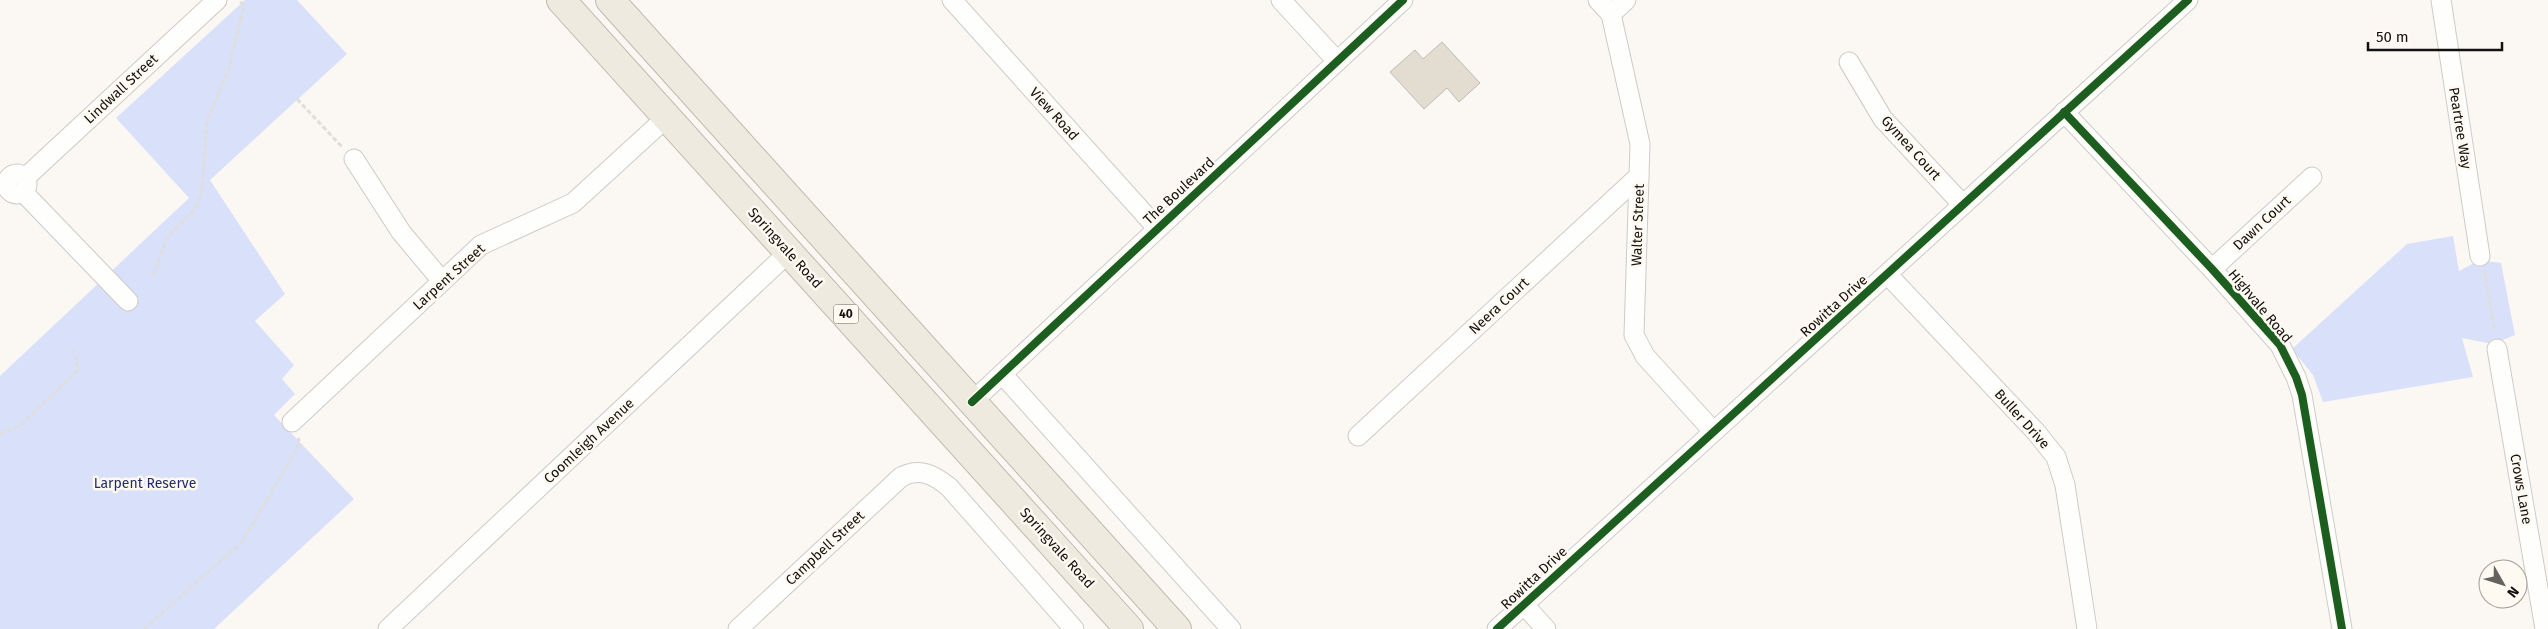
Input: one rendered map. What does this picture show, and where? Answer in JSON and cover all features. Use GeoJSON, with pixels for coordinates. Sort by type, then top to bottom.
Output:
{"type":"FeatureCollection","features":[{"type":"Feature","properties":{"kind":"highway","name":"Springvale Road"},"geometry":{"type":"LineString","coordinates":[[562,0],[1129,629]]}},
{"type":"Feature","properties":{"kind":"highway","name":"40"},"geometry":{"type":"LineString","coordinates":[[610,0],[1176,629]]}},
{"type":"Feature","properties":{"kind":"street","name":"Lindwall Street"},"geometry":{"type":"LineString","coordinates":[[11,184],[217,0]]}},
{"type":"Feature","properties":{"kind":"street","name":"View Road"},"geometry":{"type":"LineString","coordinates":[[952,0],[1157,228]]}},
{"type":"Feature","properties":{"kind":"street"},"geometry":{"type":"LineString","coordinates":[[1281,0],[1337,61]]}},
{"type":"Feature","properties":{"kind":"street","name":"The Boulevard"},"geometry":{"type":"LineString","coordinates":[[972,402],[1403,0]]}},
{"type":"Feature","properties":{"kind":"street"},"geometry":{"type":"LineString","coordinates":[[1598,0],[1611,14],[1626,0]]}},
{"type":"Feature","properties":{"kind":"street","name":"Rowitta Drive"},"geometry":{"type":"LineString","coordinates":[[1497,629],[1712,430],[1888,274],[2188,0]]}},
{"type":"Feature","properties":{"kind":"street","name":"Peartree Way"},"geometry":{"type":"LineString","coordinates":[[2441,0],[2480,256]]}},
{"type":"Feature","properties":{"kind":"street","name":"Walter Street"},"geometry":{"type":"LineString","coordinates":[[1611,14],[1640,144],[1634,335],[1644,356],[1712,430]]}},
{"type":"Feature","properties":{"kind":"street","name":"Gymea Court"},"geometry":{"type":"LineString","coordinates":[[1849,62],[1883,119],[1962,205]]}},
{"type":"Feature","properties":{"kind":"street","name":"Highvale Road"},"geometry":{"type":"LineString","coordinates":[[2064,112],[2212,269],[2280,345],[2296,377],[2306,415],[2342,629]]}},
{"type":"Feature","properties":{"kind":"street","name":"Larpent Street"},"geometry":{"type":"LineString","coordinates":[[292,422],[482,245],[573,203],[667,117]]}},
{"type":"Feature","properties":{"kind":"street"},"geometry":{"type":"LineString","coordinates":[[354,159],[401,232],[442,281]]}},
{"type":"Feature","properties":{"kind":"street","name":"Neera Court"},"geometry":{"type":"LineString","coordinates":[[1358,436],[1639,176]]}},
{"type":"Feature","properties":{"kind":"street","name":"Dawn Court"},"geometry":{"type":"LineString","coordinates":[[2212,269],[2312,177]]}},
{"type":"Feature","properties":{"kind":"street"},"geometry":{"type":"LineString","coordinates":[[11,184],[128,301]]}},
{"type":"Feature","properties":{"kind":"street","name":"Coomleigh Avenue"},"geometry":{"type":"LineString","coordinates":[[388,629],[789,252]]}},
{"type":"Feature","properties":{"kind":"street","name":"Buller Drive"},"geometry":{"type":"LineString","coordinates":[[1888,274],[2036,432],[2056,457],[2065,485],[2087,629]]}},
{"type":"Feature","properties":{"kind":"street","name":"Crows Lane"},"geometry":{"type":"LineString","coordinates":[[2498,349],[2545,629]]}},
{"type":"Feature","properties":{"kind":"street"},"geometry":{"type":"LineString","coordinates":[[1002,374],[1231,629]]}},
{"type":"Feature","properties":{"kind":"street","name":"Campbell Street"},"geometry":{"type":"LineString","coordinates":[[738,629],[901,477],[916,472],[935,476],[949,488],[1074,629]]}},
{"type":"Feature","properties":{"kind":"street"},"geometry":{"type":"LineString","coordinates":[[1524,605],[1546,629]]}},
{"type":"Feature","properties":{"kind":"path"},"geometry":{"type":"LineString","coordinates":[[153,276],[167,238],[196,208],[200,195],[207,121],[229,68],[244,6],[240,1]]}},
{"type":"Feature","properties":{"kind":"path"},"geometry":{"type":"LineString","coordinates":[[297,99],[354,159]]}},
{"type":"Feature","properties":{"kind":"path"},"geometry":{"type":"LineString","coordinates":[[2480,256],[2489,293],[2498,349]]}},
{"type":"Feature","properties":{"kind":"path"},"geometry":{"type":"LineString","coordinates":[[0,434],[21,425],[78,370],[74,350]]}},
{"type":"Feature","properties":{"kind":"path"},"geometry":{"type":"LineString","coordinates":[[144,629],[242,542],[300,444],[292,422]]}},
{"type":"Feature","properties":{"kind":"green space","name":"Larpent Reserve"},"geometry":{"type":"Polygon","coordinates":[[[245,0],[297,0],[347,54],[210,180],[285,294],[255,321],[294,365],[282,379],[295,394],[274,415],[354,499],[214,629],[0,629],[0,376],[189,198],[116,118],[245,0]]]}},
{"type":"Feature","properties":{"kind":"green space"},"geometry":{"type":"Polygon","coordinates":[[[2453,236],[2459,271],[2480,260],[2501,263],[2515,335],[2492,344],[2462,338],[2473,377],[2323,402],[2313,375],[2292,349],[2407,244],[2453,236]]]}},
{"type":"Feature","properties":{"kind":"building"},"geometry":{"type":"Polygon","coordinates":[[[1442,42],[1480,83],[1459,102],[1447,88],[1424,109],[1390,72],[1415,50],[1423,59],[1442,42]]]}},
{"type":"Feature","properties":{"kind":"cycle path"},"geometry":{"type":"LineString","coordinates":[[972,402],[1403,0]]}},
{"type":"Feature","properties":{"kind":"cycle path"},"geometry":{"type":"LineString","coordinates":[[1497,629],[2188,0]]}},
{"type":"Feature","properties":{"kind":"cycle path"},"geometry":{"type":"LineString","coordinates":[[2064,112],[2212,269],[2280,345],[2296,377],[2302,395],[2342,629]]}}]}
